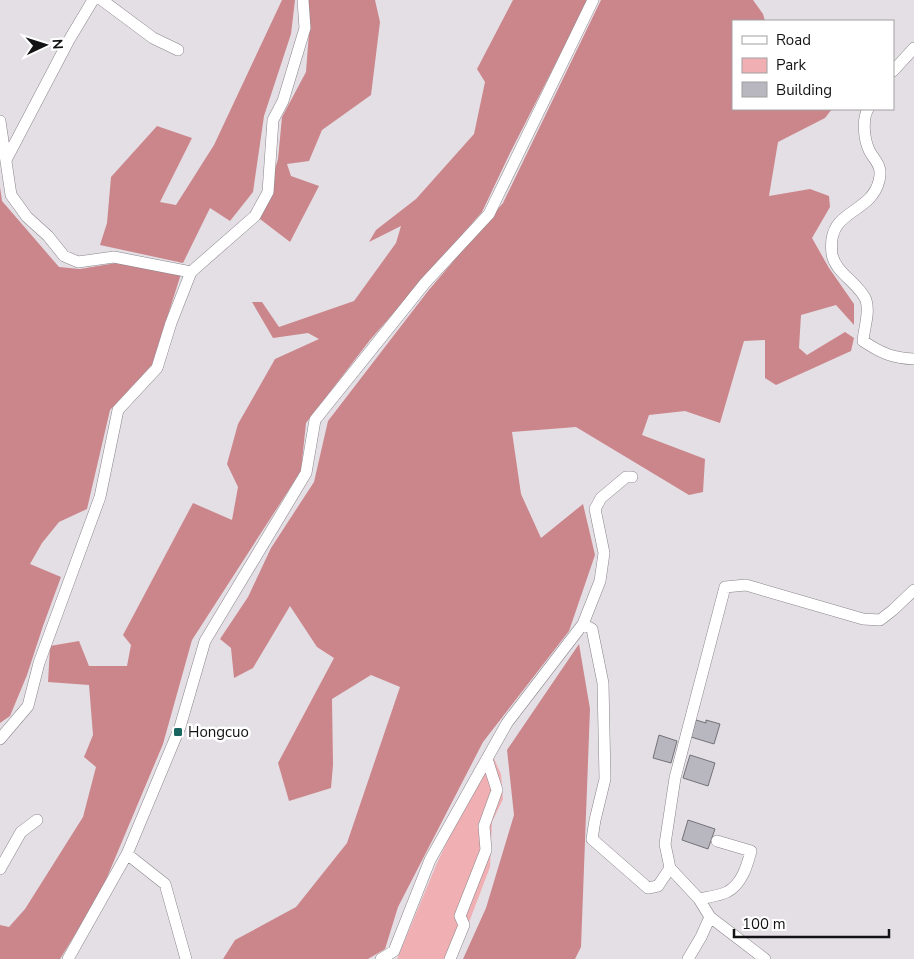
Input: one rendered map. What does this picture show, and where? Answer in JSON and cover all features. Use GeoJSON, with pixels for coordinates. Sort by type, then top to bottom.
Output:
{"type":"FeatureCollection","features":[{"type":"Feature","properties":{"kind":"street"},"geometry":{"type":"LineString","coordinates":[[6,160],[69,40],[93,0]]}},
{"type":"Feature","properties":{"kind":"street"},"geometry":{"type":"LineString","coordinates":[[102,0],[153,38],[178,50]]}},
{"type":"Feature","properties":{"kind":"street"},"geometry":{"type":"LineString","coordinates":[[0,739],[28,706],[39,663],[100,497],[118,410],[157,368],[171,323],[191,272],[255,216],[268,192],[273,120],[283,100],[305,28],[303,0]]}},
{"type":"Feature","properties":{"kind":"street"},"geometry":{"type":"LineString","coordinates":[[68,959],[126,854],[180,727],[205,642],[306,473],[315,420],[425,283],[488,214],[593,0]]}},
{"type":"Feature","properties":{"kind":"street"},"geometry":{"type":"LineString","coordinates":[[894,70],[914,48]]}},
{"type":"Feature","properties":{"kind":"street"},"geometry":{"type":"LineString","coordinates":[[867,110],[864,115],[865,132],[869,149],[877,160],[880,171],[879,181],[874,194],[865,203],[846,215],[836,226],[832,234],[832,255],[835,263],[865,298],[868,312],[863,341],[879,352],[896,358],[914,358]]}},
{"type":"Feature","properties":{"kind":"street"},"geometry":{"type":"LineString","coordinates":[[0,121],[11,195],[27,217],[48,236],[64,256],[78,262],[114,257],[191,272]]}},
{"type":"Feature","properties":{"kind":"street"},"geometry":{"type":"LineString","coordinates":[[381,959],[394,951],[430,860],[508,723],[583,624],[600,581],[604,553],[595,509],[601,498],[626,477],[632,477]]}},
{"type":"Feature","properties":{"kind":"street"},"geometry":{"type":"LineString","coordinates":[[765,959],[710,917],[699,899],[670,868],[665,844],[675,778],[725,587],[746,585],[862,619],[880,620],[894,610],[914,590]]}},
{"type":"Feature","properties":{"kind":"street"},"geometry":{"type":"LineString","coordinates":[[583,624],[592,629],[603,684],[605,779],[592,839],[648,888],[658,886],[670,868]]}},
{"type":"Feature","properties":{"kind":"street"},"geometry":{"type":"LineString","coordinates":[[450,959],[464,925],[460,916],[486,850],[484,826],[497,790],[487,759]]}},
{"type":"Feature","properties":{"kind":"street"},"geometry":{"type":"LineString","coordinates":[[0,870],[21,832],[37,820]]}},
{"type":"Feature","properties":{"kind":"street"},"geometry":{"type":"LineString","coordinates":[[699,899],[727,892],[738,882],[749,858],[751,851],[716,840]]}},
{"type":"Feature","properties":{"kind":"street"},"geometry":{"type":"LineString","coordinates":[[126,854],[164,884],[186,959]]}},
{"type":"Feature","properties":{"kind":"street"},"geometry":{"type":"LineString","coordinates":[[688,959],[710,917]]}},
{"type":"Feature","properties":{"kind":"green space"},"geometry":{"type":"Polygon","coordinates":[[[492,754],[501,774],[503,799],[492,822],[490,867],[455,959],[397,959],[437,863],[459,816],[492,754]]]}},
{"type":"Feature","properties":{"kind":"shaded area"},"geometry":{"type":"Polygon","coordinates":[[[282,0],[295,0],[291,34],[264,116],[253,192],[230,221],[210,208],[183,263],[100,245],[107,223],[111,177],[157,126],[192,138],[160,202],[176,205],[214,145],[282,0]]]}},
{"type":"Feature","properties":{"kind":"shaded area"},"geometry":{"type":"Polygon","coordinates":[[[309,0],[375,0],[380,22],[371,95],[322,130],[309,161],[287,164],[291,176],[319,186],[290,242],[260,219],[278,159],[282,117],[306,72],[309,0]]]}},
{"type":"Feature","properties":{"kind":"shaded area"},"geometry":{"type":"Polygon","coordinates":[[[513,0],[588,0],[482,212],[370,340],[306,423],[301,471],[192,640],[163,744],[100,894],[60,959],[0,959],[0,925],[9,927],[25,909],[83,817],[96,767],[84,757],[93,735],[89,685],[48,682],[50,646],[79,641],[89,666],[127,666],[131,645],[123,635],[193,503],[232,520],[238,487],[227,464],[238,424],[275,359],[319,339],[308,333],[273,338],[252,302],[262,302],[279,327],[354,301],[396,243],[401,226],[369,242],[376,230],[416,199],[474,134],[485,82],[477,69],[513,0]]]}},
{"type":"Feature","properties":{"kind":"shaded area"},"geometry":{"type":"Polygon","coordinates":[[[601,0],[753,0],[763,14],[765,20],[732,20],[732,110],[831,110],[825,118],[778,142],[769,196],[810,189],[829,196],[830,207],[812,238],[829,268],[854,304],[854,325],[836,305],[801,315],[799,348],[807,355],[845,332],[854,338],[851,351],[776,385],[765,378],[765,340],[744,341],[720,423],[685,411],[649,415],[642,435],[705,459],[703,492],[689,495],[576,427],[512,432],[521,494],[541,538],[583,504],[595,555],[569,631],[483,742],[398,907],[385,949],[368,959],[223,959],[235,940],[296,907],[347,843],[400,687],[371,675],[332,699],[333,765],[331,788],[289,801],[278,763],[334,658],[317,647],[290,606],[253,668],[234,678],[231,648],[220,639],[248,597],[271,548],[314,482],[328,421],[428,291],[503,203],[601,0]]]}},
{"type":"Feature","properties":{"kind":"shaded area"},"geometry":{"type":"Polygon","coordinates":[[[0,187],[2,201],[59,267],[80,269],[116,263],[181,274],[152,365],[110,410],[87,509],[59,522],[42,543],[30,564],[61,577],[27,675],[10,716],[0,723],[0,187]]]}},
{"type":"Feature","properties":{"kind":"shaded area"},"geometry":{"type":"Polygon","coordinates":[[[579,644],[590,709],[581,947],[575,959],[463,959],[486,908],[514,815],[507,750],[579,644]]]}},
{"type":"Feature","properties":{"kind":"building"},"geometry":{"type":"Polygon","coordinates":[[[696,720],[706,723],[706,720],[720,724],[714,744],[691,737],[696,720]]]}},
{"type":"Feature","properties":{"kind":"building"},"geometry":{"type":"Polygon","coordinates":[[[659,735],[677,741],[671,763],[653,758],[659,735]]]}},
{"type":"Feature","properties":{"kind":"building"},"geometry":{"type":"Polygon","coordinates":[[[690,755],[715,763],[708,786],[683,778],[690,755]]]}},
{"type":"Feature","properties":{"kind":"building"},"geometry":{"type":"Polygon","coordinates":[[[688,820],[715,829],[708,849],[682,840],[688,820]]]}},
{"type":"Feature","properties":{"kind":"place","name":"Hongcuo"},"geometry":{"type":"Point","coordinates":[178,732]}}]}
